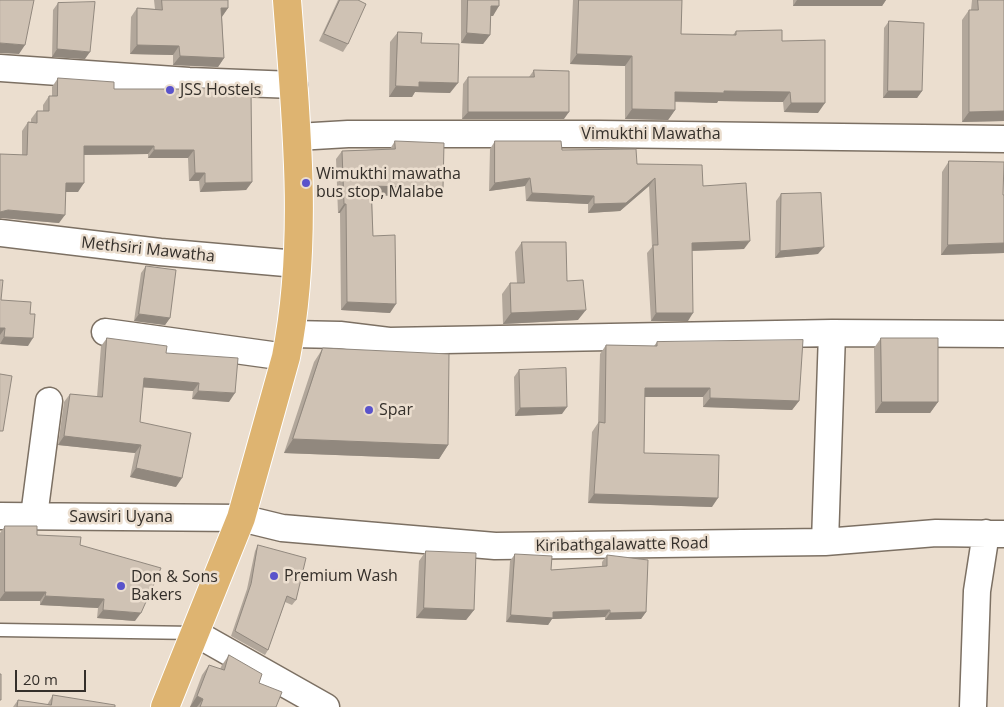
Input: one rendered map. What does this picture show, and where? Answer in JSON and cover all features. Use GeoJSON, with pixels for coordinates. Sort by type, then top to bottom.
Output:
{"type":"FeatureCollection","features":[{"type":"Feature","properties":{"kind":"main road"},"geometry":{"type":"LineString","coordinates":[[165,707],[241,518],[289,345],[297,264],[297,137],[287,0]]}},
{"type":"Feature","properties":{"kind":"street"},"geometry":{"type":"LineString","coordinates":[[0,68],[189,82],[294,85]]}},
{"type":"Feature","properties":{"kind":"street","name":"Vimukthi Mawatha"},"geometry":{"type":"LineString","coordinates":[[297,137],[348,134],[599,134],[1004,138]]}},
{"type":"Feature","properties":{"kind":"street","name":"Methsiri Mawatha"},"geometry":{"type":"LineString","coordinates":[[0,233],[160,252],[297,264]]}},
{"type":"Feature","properties":{"kind":"street"},"geometry":{"type":"LineString","coordinates":[[105,332],[289,345],[340,335],[389,341],[832,333],[1004,334]]}},
{"type":"Feature","properties":{"kind":"street"},"geometry":{"type":"LineString","coordinates":[[825,542],[832,333]]}},
{"type":"Feature","properties":{"kind":"street"},"geometry":{"type":"LineString","coordinates":[[34,516],[50,401]]}},
{"type":"Feature","properties":{"kind":"street","name":"Sawsiri Uyana"},"geometry":{"type":"LineString","coordinates":[[0,516],[241,518]]}},
{"type":"Feature","properties":{"kind":"street","name":"Kiribathgalawatte Road"},"geometry":{"type":"LineString","coordinates":[[241,518],[282,528],[495,546],[825,542],[936,533],[995,534]]}},
{"type":"Feature","properties":{"kind":"street"},"geometry":{"type":"LineString","coordinates":[[973,707],[977,591],[995,534]]}},
{"type":"Feature","properties":{"kind":"street"},"geometry":{"type":"LineString","coordinates":[[195,633],[326,707]]}},
{"type":"Feature","properties":{"kind":"lane"},"geometry":{"type":"LineString","coordinates":[[0,630],[195,633]]}},
{"type":"Feature","properties":{"kind":"building"},"geometry":{"type":"Polygon","coordinates":[[[0,0],[34,0],[25,45],[0,43],[0,0]]]}},
{"type":"Feature","properties":{"kind":"building"},"geometry":{"type":"Polygon","coordinates":[[[162,0],[228,0],[228,8],[221,8],[224,58],[180,56],[179,46],[137,45],[137,8],[162,10],[162,0]]]}},
{"type":"Feature","properties":{"kind":"building"},"geometry":{"type":"Polygon","coordinates":[[[340,0],[358,0],[366,4],[348,44],[324,34],[340,0]]]}},
{"type":"Feature","properties":{"kind":"building"},"geometry":{"type":"Polygon","coordinates":[[[468,0],[499,0],[499,6],[491,6],[490,35],[467,33],[468,0]]]}},
{"type":"Feature","properties":{"kind":"building"},"geometry":{"type":"Polygon","coordinates":[[[579,0],[682,0],[681,34],[736,35],[736,31],[782,30],[782,41],[825,40],[825,103],[791,103],[790,92],[675,92],[675,110],[632,109],[632,56],[577,54],[579,0]]]}},
{"type":"Feature","properties":{"kind":"building"},"geometry":{"type":"Polygon","coordinates":[[[978,0],[1004,0],[1004,111],[969,112],[969,10],[978,10],[978,0]]]}},
{"type":"Feature","properties":{"kind":"building"},"geometry":{"type":"Polygon","coordinates":[[[95,2],[90,52],[57,49],[58,3],[95,2]]]}},
{"type":"Feature","properties":{"kind":"building"},"geometry":{"type":"Polygon","coordinates":[[[889,21],[924,23],[922,91],[888,91],[889,21]]]}},
{"type":"Feature","properties":{"kind":"building"},"geometry":{"type":"Polygon","coordinates":[[[398,32],[422,33],[421,43],[459,44],[458,83],[419,82],[419,87],[396,86],[398,32]]]}},
{"type":"Feature","properties":{"kind":"building"},"geometry":{"type":"Polygon","coordinates":[[[534,70],[569,71],[569,112],[468,112],[468,77],[534,77],[534,70]]]}},
{"type":"Feature","properties":{"kind":"building"},"geometry":{"type":"Polygon","coordinates":[[[58,78],[114,82],[114,89],[181,89],[181,87],[251,90],[252,182],[205,183],[205,173],[195,173],[194,150],[154,150],[154,146],[84,146],[84,183],[66,183],[65,215],[8,210],[0,212],[0,154],[27,155],[28,122],[37,123],[37,111],[49,111],[49,96],[57,96],[58,78]]]}},
{"type":"Feature","properties":{"kind":"building"},"geometry":{"type":"Polygon","coordinates":[[[395,141],[444,143],[443,188],[371,186],[373,236],[395,235],[396,304],[347,302],[346,204],[344,204],[342,151],[395,149],[395,141]]]}},
{"type":"Feature","properties":{"kind":"building"},"geometry":{"type":"Polygon","coordinates":[[[495,141],[561,141],[562,150],[636,149],[637,164],[702,165],[703,186],[746,183],[750,241],[692,243],[693,313],[656,313],[653,245],[658,245],[655,178],[626,203],[594,204],[594,196],[532,193],[530,178],[495,183],[495,141]]]}},
{"type":"Feature","properties":{"kind":"building"},"geometry":{"type":"Polygon","coordinates":[[[949,161],[1004,162],[1004,243],[948,245],[949,161]]]}},
{"type":"Feature","properties":{"kind":"building"},"geometry":{"type":"Polygon","coordinates":[[[821,193],[824,247],[780,251],[781,194],[821,193]]]}},
{"type":"Feature","properties":{"kind":"building"},"geometry":{"type":"Polygon","coordinates":[[[522,242],[566,242],[567,281],[583,280],[586,310],[511,313],[510,283],[524,283],[522,242]]]}},
{"type":"Feature","properties":{"kind":"building"},"geometry":{"type":"Polygon","coordinates":[[[146,266],[176,270],[170,318],[139,314],[146,266]]]}},
{"type":"Feature","properties":{"kind":"building"},"geometry":{"type":"Polygon","coordinates":[[[0,280],[3,280],[1,300],[31,302],[30,314],[35,314],[33,338],[4,337],[5,328],[0,328],[0,280]]]}},
{"type":"Feature","properties":{"kind":"building"},"geometry":{"type":"Polygon","coordinates":[[[107,338],[167,346],[166,353],[238,358],[235,393],[198,391],[199,383],[144,378],[140,422],[191,433],[182,478],[136,468],[141,445],[64,436],[70,394],[102,397],[107,338]]]}},
{"type":"Feature","properties":{"kind":"building"},"geometry":{"type":"Polygon","coordinates":[[[881,338],[938,338],[938,402],[882,402],[881,338]]]}},
{"type":"Feature","properties":{"kind":"building"},"geometry":{"type":"Polygon","coordinates":[[[803,340],[799,401],[710,398],[710,388],[645,388],[644,453],[719,455],[718,498],[594,494],[599,422],[605,423],[606,345],[657,346],[657,342],[803,340]]]}},
{"type":"Feature","properties":{"kind":"building","name":"Spar"},"geometry":{"type":"Polygon","coordinates":[[[323,348],[449,354],[448,445],[293,439],[323,348]]]}},
{"type":"Feature","properties":{"kind":"building"},"geometry":{"type":"Polygon","coordinates":[[[566,368],[567,407],[520,408],[519,370],[566,368]]]}},
{"type":"Feature","properties":{"kind":"building"},"geometry":{"type":"Polygon","coordinates":[[[0,374],[12,376],[3,431],[0,431],[0,374]]]}},
{"type":"Feature","properties":{"kind":"building"},"geometry":{"type":"Polygon","coordinates":[[[5,526],[37,526],[37,535],[81,537],[80,545],[161,568],[141,613],[103,610],[104,599],[45,596],[46,592],[5,592],[5,526]]]}},
{"type":"Feature","properties":{"kind":"building"},"geometry":{"type":"Polygon","coordinates":[[[258,545],[306,558],[296,600],[287,596],[268,650],[235,631],[251,584],[258,545]]]}},
{"type":"Feature","properties":{"kind":"building"},"geometry":{"type":"Polygon","coordinates":[[[426,551],[476,553],[474,610],[424,608],[426,551]]]}},
{"type":"Feature","properties":{"kind":"building"},"geometry":{"type":"Polygon","coordinates":[[[515,554],[552,556],[551,570],[607,566],[607,555],[648,560],[646,612],[610,613],[610,610],[553,612],[553,618],[511,615],[515,554]]]}},
{"type":"Feature","properties":{"kind":"building"},"geometry":{"type":"Polygon","coordinates":[[[229,655],[262,674],[259,683],[282,692],[276,707],[200,707],[203,699],[197,696],[209,665],[224,670],[229,655]]]}},
{"type":"Feature","properties":{"kind":"building"},"geometry":{"type":"Polygon","coordinates":[[[1,674],[1,700],[0,700],[1,674]]]}},
{"type":"Feature","properties":{"kind":"building"},"geometry":{"type":"Polygon","coordinates":[[[53,695],[115,705],[115,707],[17,707],[18,700],[51,705],[53,695]]]}},
{"type":"Feature","properties":{"kind":"place","name":"JSS Hostels"},"geometry":{"type":"Point","coordinates":[170,90]}},
{"type":"Feature","properties":{"kind":"place","name":"Wimukthi mawatha bus stop, Malabe"},"geometry":{"type":"Point","coordinates":[306,183]}},
{"type":"Feature","properties":{"kind":"place","name":"Spar"},"geometry":{"type":"Point","coordinates":[369,410]}},
{"type":"Feature","properties":{"kind":"place","name":"Premium Wash"},"geometry":{"type":"Point","coordinates":[274,576]}},
{"type":"Feature","properties":{"kind":"place","name":"Don & Sons Bakers"},"geometry":{"type":"Point","coordinates":[121,586]}}]}
